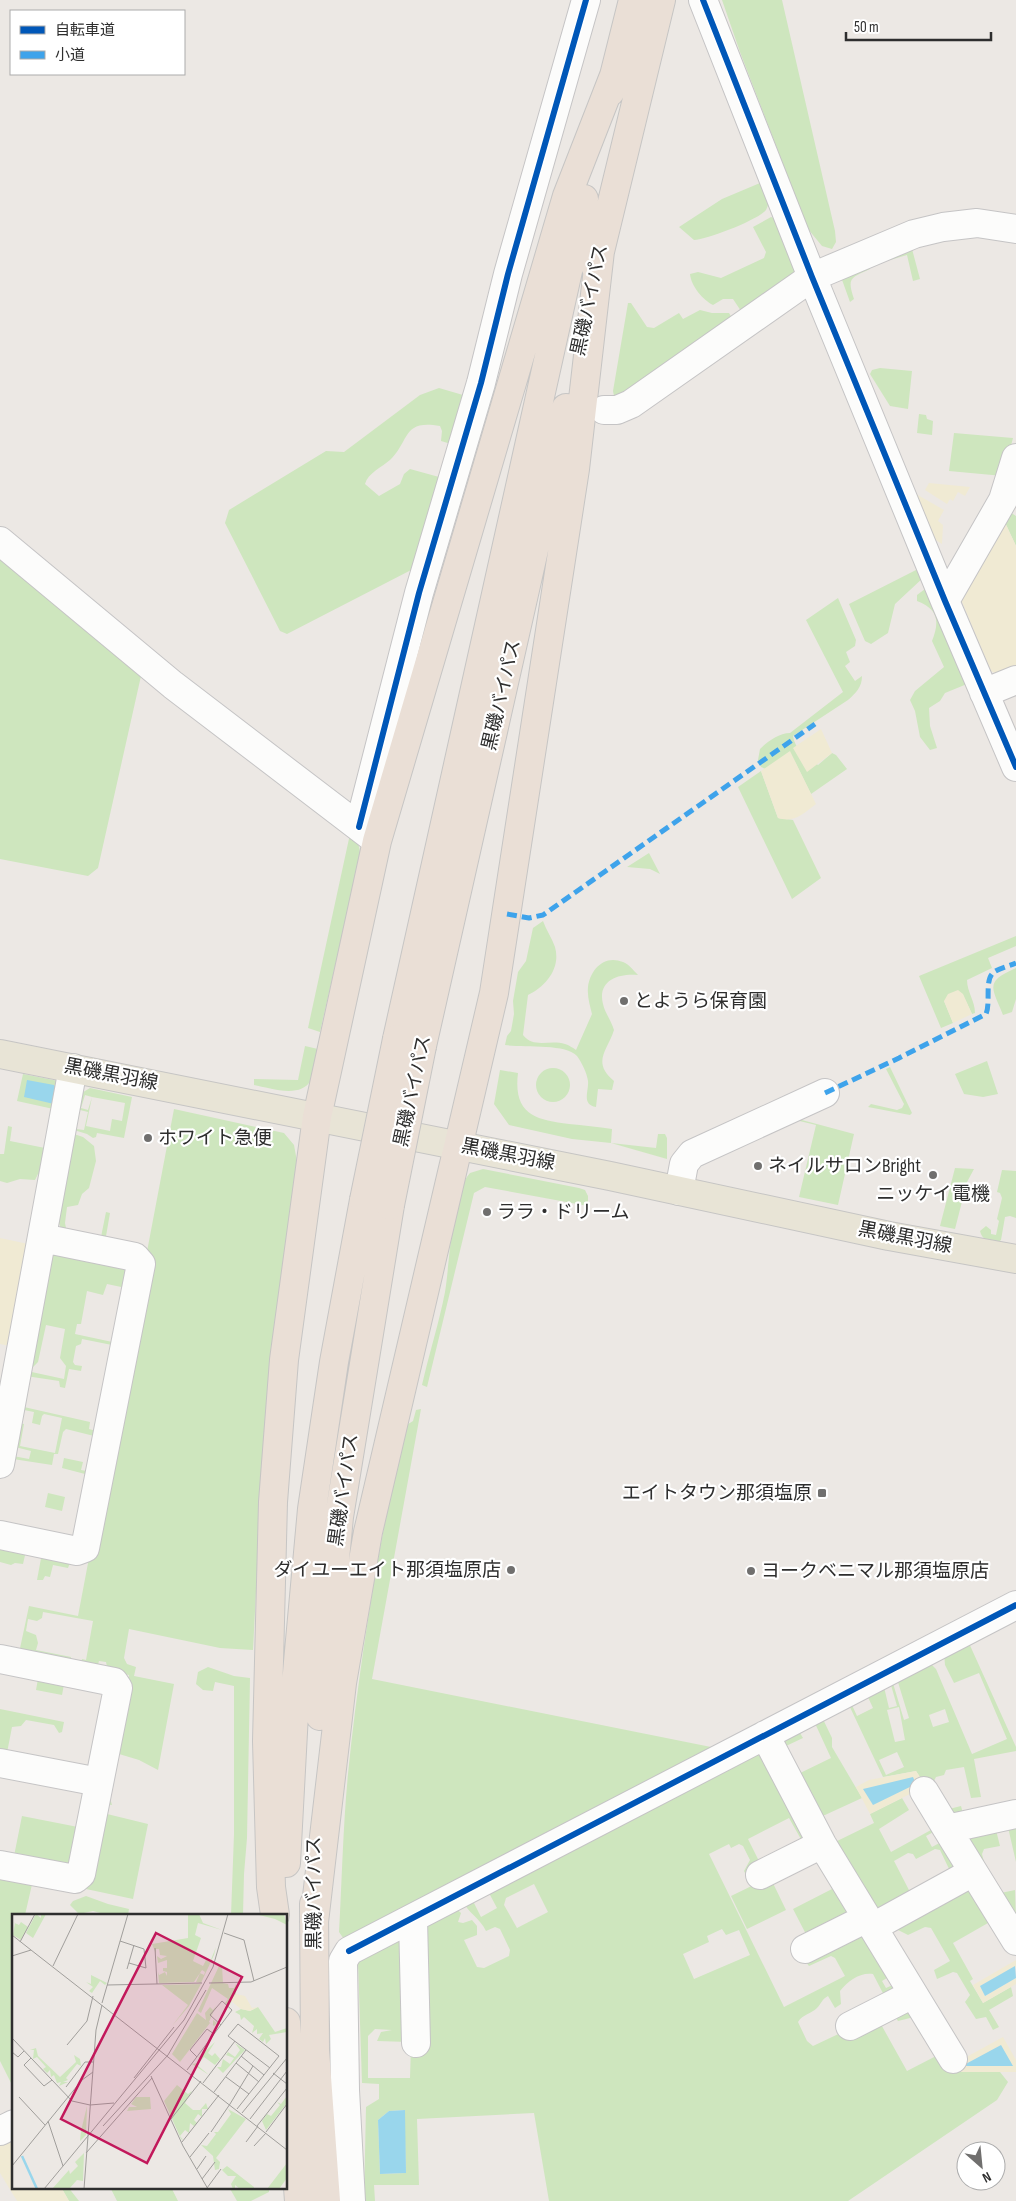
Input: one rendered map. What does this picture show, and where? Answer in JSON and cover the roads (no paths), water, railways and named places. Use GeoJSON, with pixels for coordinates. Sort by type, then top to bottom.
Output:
{"type":"FeatureCollection","features":[{"type":"Feature","properties":{"kind":"highway","name":"黒磯バイパス"},"geometry":{"type":"LineString","coordinates":[[284,1914],[295,1695],[312,1509],[334,1362],[377,1202],[572,247],[633,0]]}},
{"type":"Feature","properties":{"kind":"highway","name":"黒磯バイパス"},"geometry":{"type":"LineString","coordinates":[[410,1043],[550,484],[600,251],[661,0]]}},
{"type":"Feature","properties":{"kind":"highway"},"geometry":{"type":"LineString","coordinates":[[275,1914],[271,1887],[267,1741],[273,1502],[284,1360],[317,1117],[368,834],[567,196],[615,73]]}},
{"type":"Feature","properties":{"kind":"highway"},"geometry":{"type":"LineString","coordinates":[[314,1922],[342,1683],[368,1532],[460,1146],[494,993],[575,469],[600,251]]}},
{"type":"Feature","properties":{"kind":"highway","name":"黒磯バイパス"},"geometry":{"type":"LineString","coordinates":[[326,2201],[315,2050],[316,1754],[339,1517],[377,1202]]}},
{"type":"Feature","properties":{"kind":"highway"},"geometry":{"type":"LineString","coordinates":[[288,2050],[299,2201]]}},
{"type":"Feature","properties":{"kind":"main road","name":"黒磯黒羽線"},"geometry":{"type":"LineString","coordinates":[[0,1054],[460,1146],[889,1236],[1016,1260]]}},
{"type":"Feature","properties":{"kind":"street"},"geometry":{"type":"LineString","coordinates":[[0,540],[173,684],[368,834],[419,593],[489,385],[508,274],[586,0]]}},
{"type":"Feature","properties":{"kind":"street"},"geometry":{"type":"LineString","coordinates":[[703,0],[812,277],[945,601],[1016,767]]}},
{"type":"Feature","properties":{"kind":"street"},"geometry":{"type":"LineString","coordinates":[[604,410],[617,410],[631,404],[812,277],[914,234],[943,227],[976,223],[1016,228]]}},
{"type":"Feature","properties":{"kind":"street"},"geometry":{"type":"LineString","coordinates":[[945,601],[1003,500],[1016,458]]}},
{"type":"Feature","properties":{"kind":"street"},"geometry":{"type":"LineString","coordinates":[[984,693],[1016,680]]}},
{"type":"Feature","properties":{"kind":"street"},"geometry":{"type":"LineString","coordinates":[[0,1464],[73,1068]]}},
{"type":"Feature","properties":{"kind":"street"},"geometry":{"type":"LineString","coordinates":[[678,1191],[684,1164],[692,1154],[825,1093]]}},
{"type":"Feature","properties":{"kind":"street"},"geometry":{"type":"LineString","coordinates":[[0,1535],[77,1551],[85,1548],[141,1264],[135,1258],[42,1238]]}},
{"type":"Feature","properties":{"kind":"street"},"geometry":{"type":"LineString","coordinates":[[351,2201],[345,2090],[343,1961],[349,1951],[1016,1605]]}},
{"type":"Feature","properties":{"kind":"street"},"geometry":{"type":"LineString","coordinates":[[0,1658],[114,1682],[118,1688],[81,1874],[75,1879],[0,1865]]}},
{"type":"Feature","properties":{"kind":"street"},"geometry":{"type":"LineString","coordinates":[[765,1735],[822,1844],[953,2059]]}},
{"type":"Feature","properties":{"kind":"street"},"geometry":{"type":"LineString","coordinates":[[0,1763],[99,1782]]}},
{"type":"Feature","properties":{"kind":"street"},"geometry":{"type":"LineString","coordinates":[[924,1791],[1016,1941]]}},
{"type":"Feature","properties":{"kind":"street"},"geometry":{"type":"LineString","coordinates":[[947,1829],[1016,1814]]}},
{"type":"Feature","properties":{"kind":"street"},"geometry":{"type":"LineString","coordinates":[[760,1876],[822,1844]]}},
{"type":"Feature","properties":{"kind":"street"},"geometry":{"type":"LineString","coordinates":[[805,1949],[870,1922],[973,1872]]}},
{"type":"Feature","properties":{"kind":"street"},"geometry":{"type":"LineString","coordinates":[[412,1919],[416,2043]]}},
{"type":"Feature","properties":{"kind":"street"},"geometry":{"type":"LineString","coordinates":[[850,2026],[913,1994]]}},
{"type":"Feature","properties":{"kind":"street"},"geometry":{"type":"LineString","coordinates":[[0,2131],[12,2125]]}},
{"type":"Feature","properties":{"kind":"water"},"geometry":{"type":"Polygon","coordinates":[[[27,1080],[54,1085],[57,1090],[54,1104],[24,1097],[27,1080]]]}},
{"type":"Feature","properties":{"kind":"water"},"geometry":{"type":"Polygon","coordinates":[[[913,1777],[916,1784],[873,1805],[863,1789],[913,1777]]]}},
{"type":"Feature","properties":{"kind":"water"},"geometry":{"type":"Polygon","coordinates":[[[1015,1966],[1016,1978],[985,1996],[980,1986],[1015,1966]]]}},
{"type":"Feature","properties":{"kind":"water"},"geometry":{"type":"Polygon","coordinates":[[[1001,2045],[1013,2066],[962,2066],[1001,2045]]]}},
{"type":"Feature","properties":{"kind":"water"},"geometry":{"type":"Polygon","coordinates":[[[405,2110],[406,2173],[380,2174],[378,2120],[389,2111],[405,2110]]]}},
{"type":"Feature","properties":{"kind":"place","name":"とようら保育園"},"geometry":{"type":"Point","coordinates":[624,1001]}},
{"type":"Feature","properties":{"kind":"place","name":"ホワイト急便"},"geometry":{"type":"Point","coordinates":[148,1138]}},
{"type":"Feature","properties":{"kind":"place","name":"ネイルサロンBright"},"geometry":{"type":"Point","coordinates":[758,1166]}},
{"type":"Feature","properties":{"kind":"place","name":"ニッケイ電機"},"geometry":{"type":"Point","coordinates":[933,1175]}},
{"type":"Feature","properties":{"kind":"place","name":"ララ・ドリーム"},"geometry":{"type":"Point","coordinates":[487,1212]}},
{"type":"Feature","properties":{"kind":"place","name":"エイトタウン那須塩原"},"geometry":{"type":"Point","coordinates":[822,1493]}},
{"type":"Feature","properties":{"kind":"place","name":"ダイユーエイト那須塩原店"},"geometry":{"type":"Point","coordinates":[511,1570]}},
{"type":"Feature","properties":{"kind":"place","name":"ヨークベニマル那須塩原店"},"geometry":{"type":"Point","coordinates":[751,1571]}}]}
